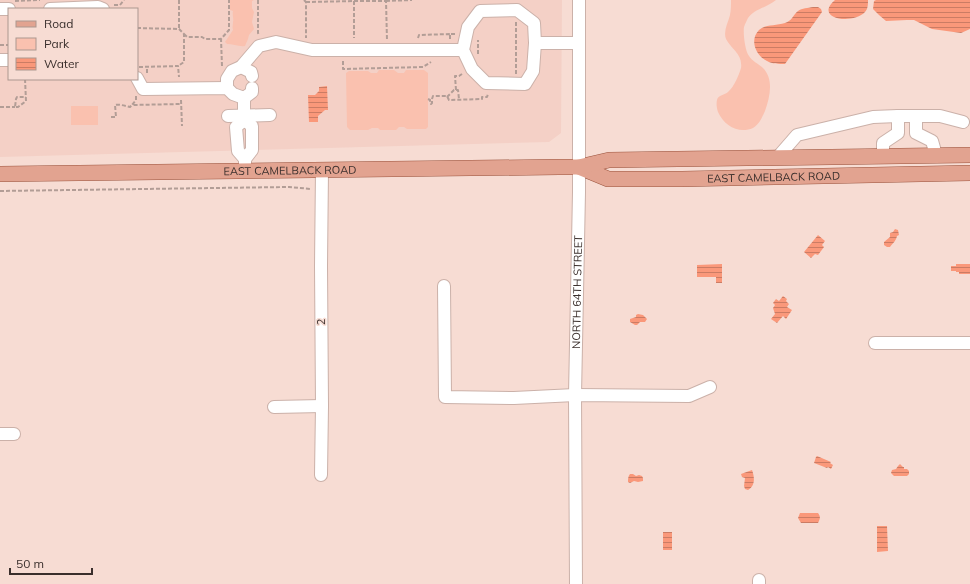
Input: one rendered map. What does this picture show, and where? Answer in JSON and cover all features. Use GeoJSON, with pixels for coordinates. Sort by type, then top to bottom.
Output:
{"type":"FeatureCollection","features":[{"type":"Feature","properties":{"kind":"main road","name":"EAST CAMELBACK ROAD"},"geometry":{"type":"LineString","coordinates":[[0,174],[245,165],[322,170],[579,167],[608,160],[970,155]]}},
{"type":"Feature","properties":{"kind":"main road"},"geometry":{"type":"LineString","coordinates":[[913,156],[913,174]]}},
{"type":"Feature","properties":{"kind":"main road"},"geometry":{"type":"LineString","coordinates":[[777,158],[778,177]]}},
{"type":"Feature","properties":{"kind":"main road","name":"EAST CAMELBACK ROAD"},"geometry":{"type":"LineString","coordinates":[[579,167],[608,179],[682,179],[970,173]]}},
{"type":"Feature","properties":{"kind":"street","name":"NORTH 64TH STREET"},"geometry":{"type":"LineString","coordinates":[[576,584],[575,395],[579,167],[579,0]]}},
{"type":"Feature","properties":{"kind":"street"},"geometry":{"type":"LineString","coordinates":[[0,9],[12,5]]}},
{"type":"Feature","properties":{"kind":"street"},"geometry":{"type":"LineString","coordinates":[[517,10],[534,24],[535,43],[533,71],[525,84],[486,83],[472,69],[463,50],[468,27],[480,12],[517,10]]}},
{"type":"Feature","properties":{"kind":"street"},"geometry":{"type":"LineString","coordinates":[[244,98],[233,94],[227,88],[227,79],[232,71],[241,67],[259,46],[276,42],[312,50],[463,50]]}},
{"type":"Feature","properties":{"kind":"street"},"geometry":{"type":"LineString","coordinates":[[535,43],[579,43]]}},
{"type":"Feature","properties":{"kind":"street"},"geometry":{"type":"LineString","coordinates":[[241,67],[251,72],[252,82],[252,92],[244,98]]}},
{"type":"Feature","properties":{"kind":"street"},"geometry":{"type":"LineString","coordinates":[[138,73],[144,89],[227,88]]}},
{"type":"Feature","properties":{"kind":"street"},"geometry":{"type":"LineString","coordinates":[[244,98],[244,118],[236,127],[238,151],[245,165]]}},
{"type":"Feature","properties":{"kind":"street"},"geometry":{"type":"LineString","coordinates":[[228,116],[244,118],[270,115]]}},
{"type":"Feature","properties":{"kind":"street"},"geometry":{"type":"LineString","coordinates":[[898,116],[898,132]]}},
{"type":"Feature","properties":{"kind":"street"},"geometry":{"type":"LineString","coordinates":[[916,116],[916,133]]}},
{"type":"Feature","properties":{"kind":"street"},"geometry":{"type":"LineString","coordinates":[[777,158],[797,135],[873,117],[940,116],[963,122]]}},
{"type":"Feature","properties":{"kind":"street"},"geometry":{"type":"LineString","coordinates":[[882,156],[883,143],[898,132],[916,133],[932,141],[936,155]]}},
{"type":"Feature","properties":{"kind":"street","name":"2"},"geometry":{"type":"LineString","coordinates":[[321,475],[322,170]]}},
{"type":"Feature","properties":{"kind":"street"},"geometry":{"type":"LineString","coordinates":[[444,286],[445,397],[514,398],[575,395],[689,396],[710,387]]}},
{"type":"Feature","properties":{"kind":"street"},"geometry":{"type":"LineString","coordinates":[[875,343],[970,343]]}},
{"type":"Feature","properties":{"kind":"street"},"geometry":{"type":"LineString","coordinates":[[274,407],[322,406]]}},
{"type":"Feature","properties":{"kind":"street"},"geometry":{"type":"LineString","coordinates":[[0,434],[14,434]]}},
{"type":"Feature","properties":{"kind":"path"},"geometry":{"type":"LineString","coordinates":[[12,5],[30,0],[40,0]]}},
{"type":"Feature","properties":{"kind":"path"},"geometry":{"type":"LineString","coordinates":[[179,0],[179,28],[187,37],[222,38]]}},
{"type":"Feature","properties":{"kind":"path"},"geometry":{"type":"LineString","coordinates":[[179,4],[182,0]]}},
{"type":"Feature","properties":{"kind":"path"},"geometry":{"type":"LineString","coordinates":[[225,71],[222,66],[222,38],[229,30],[229,0]]}},
{"type":"Feature","properties":{"kind":"path"},"geometry":{"type":"LineString","coordinates":[[258,0],[258,32],[260,38]]}},
{"type":"Feature","properties":{"kind":"path"},"geometry":{"type":"LineString","coordinates":[[306,41],[305,1],[412,0]]}},
{"type":"Feature","properties":{"kind":"path"},"geometry":{"type":"LineString","coordinates":[[354,1],[354,38]]}},
{"type":"Feature","properties":{"kind":"path"},"geometry":{"type":"LineString","coordinates":[[386,1],[388,45]]}},
{"type":"Feature","properties":{"kind":"path"},"geometry":{"type":"LineString","coordinates":[[516,18],[516,79]]}},
{"type":"Feature","properties":{"kind":"path"},"geometry":{"type":"LineString","coordinates":[[138,28],[179,28]]}},
{"type":"Feature","properties":{"kind":"path"},"geometry":{"type":"LineString","coordinates":[[178,66],[184,62],[184,34]]}},
{"type":"Feature","properties":{"kind":"path"},"geometry":{"type":"LineString","coordinates":[[478,37],[478,59]]}},
{"type":"Feature","properties":{"kind":"path"},"geometry":{"type":"LineString","coordinates":[[343,59],[343,69],[423,67],[435,59]]}},
{"type":"Feature","properties":{"kind":"path"},"geometry":{"type":"LineString","coordinates":[[459,100],[458,90],[456,90],[455,76],[462,75],[465,71]]}},
{"type":"Feature","properties":{"kind":"path"},"geometry":{"type":"LineString","coordinates":[[0,107],[18,107],[26,101],[26,80]]}},
{"type":"Feature","properties":{"kind":"path"},"geometry":{"type":"LineString","coordinates":[[447,97],[454,90],[456,90]]}},
{"type":"Feature","properties":{"kind":"path"},"geometry":{"type":"LineString","coordinates":[[428,99],[432,104],[433,96],[447,96],[449,100],[482,99],[482,97],[487,97],[488,93]]}},
{"type":"Feature","properties":{"kind":"path"},"geometry":{"type":"LineString","coordinates":[[182,95],[182,126]]}},
{"type":"Feature","properties":{"kind":"path"},"geometry":{"type":"LineString","coordinates":[[15,107],[17,97],[26,97]]}},
{"type":"Feature","properties":{"kind":"path"},"geometry":{"type":"LineString","coordinates":[[111,117],[116,117],[115,105],[120,104],[130,107],[132,105]]}},
{"type":"Feature","properties":{"kind":"path"},"geometry":{"type":"LineString","coordinates":[[0,191],[289,187],[314,189]]}},
{"type":"Feature","properties":{"kind":"shaded area"},"geometry":{"type":"Polygon","coordinates":[[[0,0],[562,0],[561,133],[549,142],[0,157],[0,0]]]}},
{"type":"Feature","properties":{"kind":"green space"},"geometry":{"type":"Polygon","coordinates":[[[230,0],[254,0],[252,1],[252,8],[254,12],[252,22],[254,29],[249,35],[245,46],[227,44],[225,42],[233,30],[233,11],[230,10],[230,0]]]}},
{"type":"Feature","properties":{"kind":"green space"},"geometry":{"type":"Polygon","coordinates":[[[731,0],[776,0],[757,10],[751,15],[744,27],[746,50],[750,58],[766,72],[770,83],[765,111],[757,124],[748,130],[732,128],[728,125],[718,112],[717,106],[718,98],[730,90],[738,77],[741,68],[738,55],[728,43],[725,36],[731,0]]]}},
{"type":"Feature","properties":{"kind":"green space"},"geometry":{"type":"Polygon","coordinates":[[[379,70],[394,70],[398,73],[404,73],[406,70],[424,70],[428,73],[428,127],[426,129],[407,129],[404,127],[399,127],[396,130],[380,130],[378,128],[372,128],[368,130],[350,130],[347,127],[346,73],[349,71],[368,71],[371,73],[377,73],[379,70]]]}},
{"type":"Feature","properties":{"kind":"green space"},"geometry":{"type":"Polygon","coordinates":[[[71,106],[98,106],[98,125],[71,125],[71,106]]]}},
{"type":"Feature","properties":{"kind":"water"},"geometry":{"type":"Polygon","coordinates":[[[835,0],[868,0],[868,6],[865,12],[859,16],[844,19],[837,18],[832,16],[829,12],[829,7],[835,0]]]}},
{"type":"Feature","properties":{"kind":"water"},"geometry":{"type":"Polygon","coordinates":[[[970,0],[970,29],[961,33],[932,29],[914,20],[886,21],[873,9],[874,1],[970,0]]]}},
{"type":"Feature","properties":{"kind":"water"},"geometry":{"type":"Polygon","coordinates":[[[818,7],[822,12],[785,64],[771,63],[763,59],[757,52],[754,43],[754,38],[759,30],[768,26],[787,22],[800,10],[818,7]]]}},
{"type":"Feature","properties":{"kind":"water"},"geometry":{"type":"Polygon","coordinates":[[[327,86],[328,110],[325,110],[318,116],[318,122],[309,122],[308,95],[315,95],[319,91],[319,87],[327,86]]]}},
{"type":"Feature","properties":{"kind":"water"},"geometry":{"type":"Polygon","coordinates":[[[895,229],[898,230],[899,235],[890,247],[887,247],[884,245],[884,242],[890,237],[890,233],[895,229]]]}},
{"type":"Feature","properties":{"kind":"water"},"geometry":{"type":"Polygon","coordinates":[[[818,235],[825,241],[822,245],[824,247],[818,255],[815,254],[811,258],[804,252],[818,235]]]}},
{"type":"Feature","properties":{"kind":"water"},"geometry":{"type":"Polygon","coordinates":[[[722,264],[722,283],[716,283],[716,277],[697,277],[697,265],[722,264]]]}},
{"type":"Feature","properties":{"kind":"water"},"geometry":{"type":"Polygon","coordinates":[[[956,264],[970,264],[970,274],[959,274],[959,272],[951,271],[951,266],[956,266],[956,264]]]}},
{"type":"Feature","properties":{"kind":"water"},"geometry":{"type":"Polygon","coordinates":[[[783,296],[787,299],[786,301],[789,304],[787,307],[792,310],[786,319],[783,316],[777,323],[771,319],[775,314],[773,308],[775,305],[773,303],[776,299],[779,301],[783,296]]]}},
{"type":"Feature","properties":{"kind":"water"},"geometry":{"type":"Polygon","coordinates":[[[638,314],[643,315],[647,319],[645,322],[640,322],[635,325],[630,322],[630,319],[636,317],[638,314]]]}},
{"type":"Feature","properties":{"kind":"water"},"geometry":{"type":"Polygon","coordinates":[[[817,456],[831,462],[830,463],[833,465],[831,469],[814,463],[817,456]]]}},
{"type":"Feature","properties":{"kind":"water"},"geometry":{"type":"Polygon","coordinates":[[[900,464],[904,467],[904,469],[909,471],[907,476],[894,476],[891,473],[892,470],[896,469],[900,464]]]}},
{"type":"Feature","properties":{"kind":"water"},"geometry":{"type":"Polygon","coordinates":[[[752,470],[754,482],[748,490],[745,489],[745,478],[742,477],[741,474],[752,470]]]}},
{"type":"Feature","properties":{"kind":"water"},"geometry":{"type":"Polygon","coordinates":[[[630,474],[642,476],[643,481],[628,482],[628,477],[630,474]]]}},
{"type":"Feature","properties":{"kind":"water"},"geometry":{"type":"Polygon","coordinates":[[[800,513],[818,513],[820,517],[818,523],[801,523],[798,518],[800,513]]]}},
{"type":"Feature","properties":{"kind":"water"},"geometry":{"type":"Polygon","coordinates":[[[877,526],[887,526],[888,551],[877,552],[877,526]]]}},
{"type":"Feature","properties":{"kind":"water"},"geometry":{"type":"Polygon","coordinates":[[[663,532],[672,532],[672,550],[663,550],[663,532]]]}}]}
